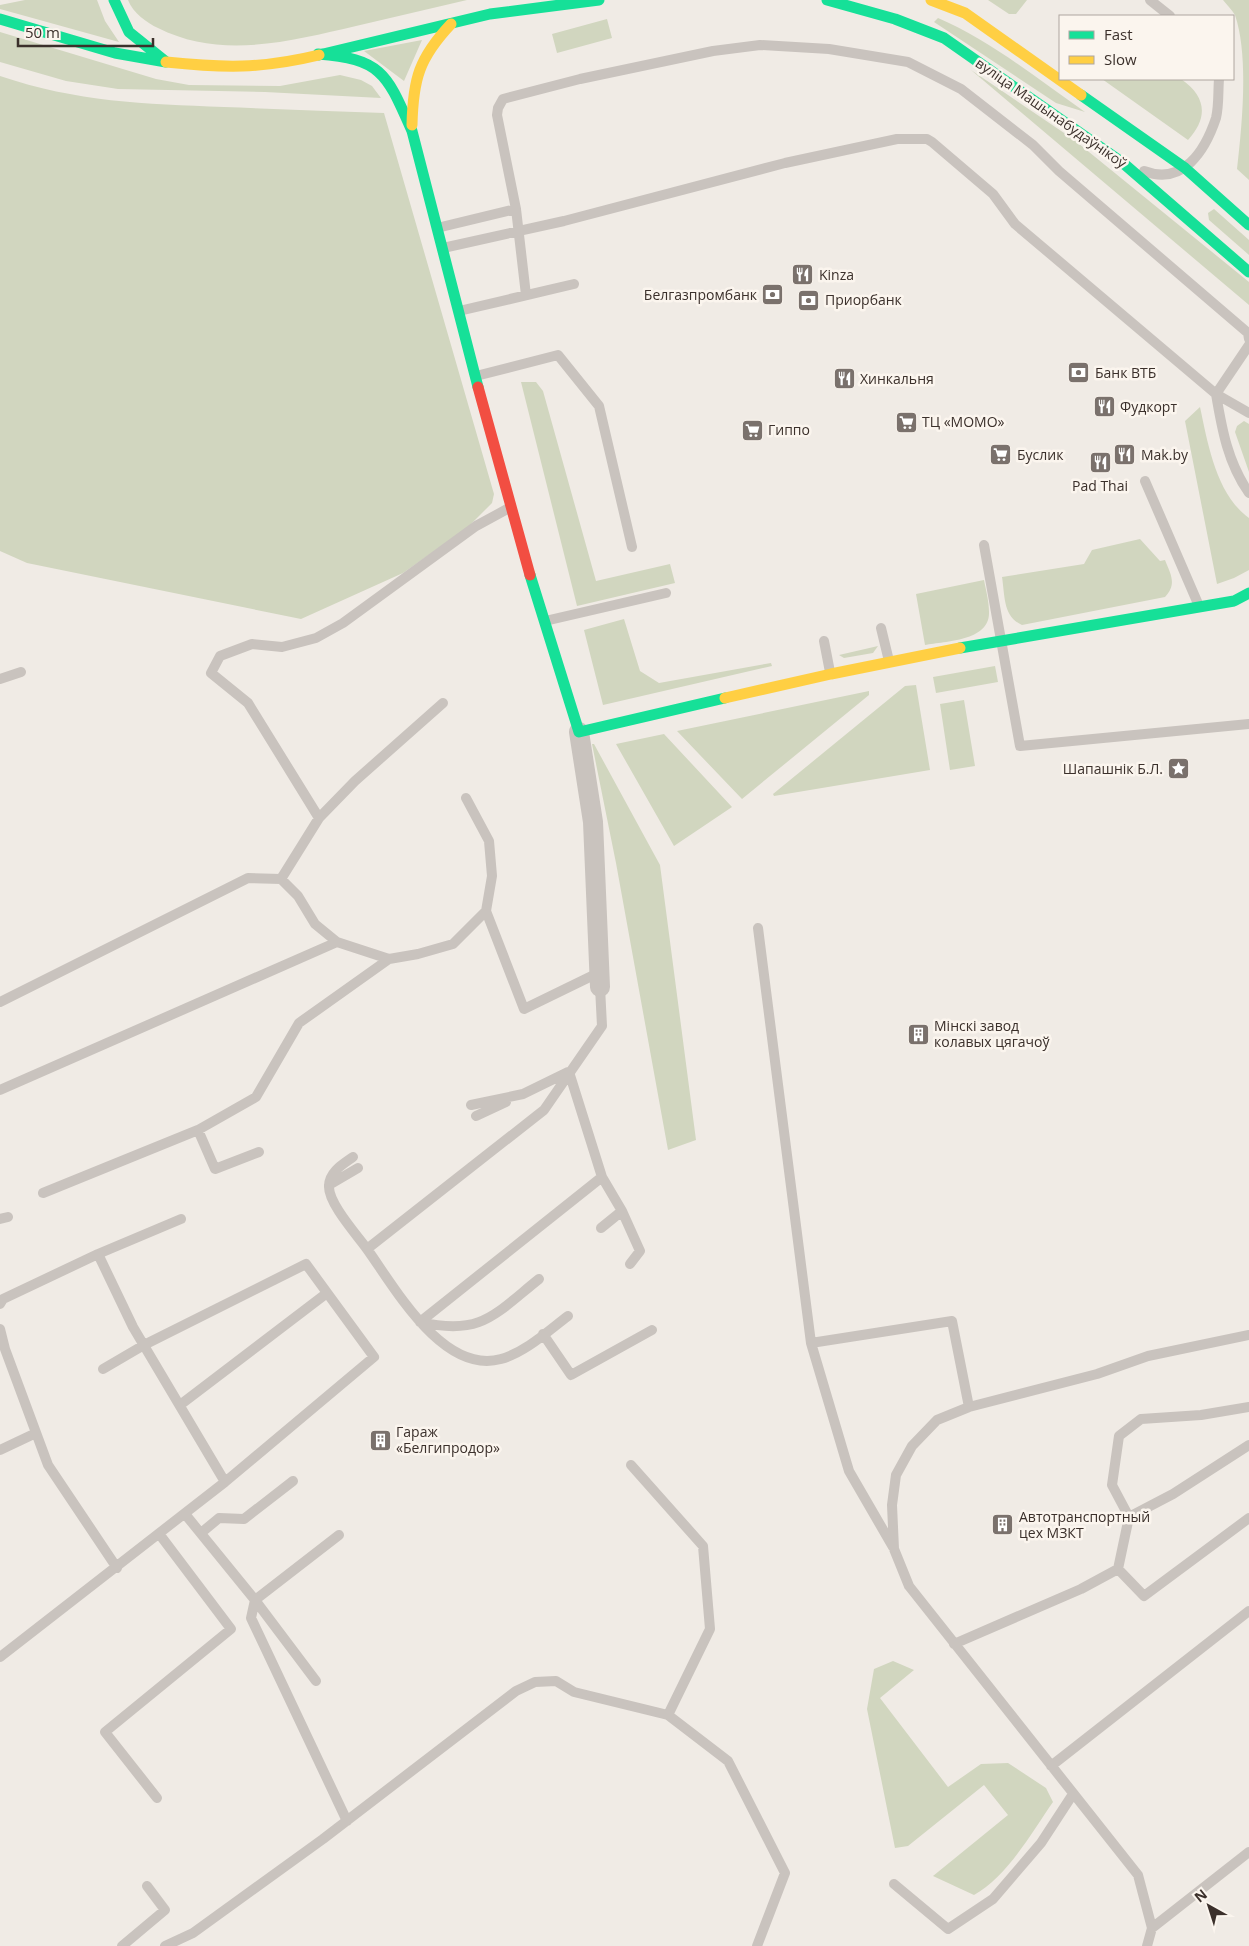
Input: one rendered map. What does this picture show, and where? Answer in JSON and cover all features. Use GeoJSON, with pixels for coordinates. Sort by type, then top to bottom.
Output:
{"type":"FeatureCollection","features":[{"type":"Feature","properties":{"kind":"main road"},"geometry":{"type":"LineString","coordinates":[[114,0],[129,32],[166,62]]}},
{"type":"Feature","properties":{"kind":"main road"},"geometry":{"type":"LineString","coordinates":[[490,14],[514,0]]}},
{"type":"Feature","properties":{"kind":"main road"},"geometry":{"type":"LineString","coordinates":[[0,19],[115,53],[209,68],[250,68],[282,64],[490,14],[599,0]]}},
{"type":"Feature","properties":{"kind":"main road","name":"вуліца Машынабудаўнікоў"},"geometry":{"type":"LineString","coordinates":[[827,0],[894,14],[944,38],[1123,163],[1249,272]]}},
{"type":"Feature","properties":{"kind":"main road"},"geometry":{"type":"LineString","coordinates":[[931,0],[964,13],[1059,80]]}},
{"type":"Feature","properties":{"kind":"main road"},"geometry":{"type":"LineString","coordinates":[[412,131],[412,98],[419,62],[431,44],[450,24]]}},
{"type":"Feature","properties":{"kind":"main road"},"geometry":{"type":"LineString","coordinates":[[318,54],[354,58],[371,65],[391,87],[412,131],[509,508],[542,622],[579,732],[831,674],[1002,640],[1234,601],[1249,593]]}},
{"type":"Feature","properties":{"kind":"main road"},"geometry":{"type":"LineString","coordinates":[[1060,80],[1185,168],[1249,225]]}},
{"type":"Feature","properties":{"kind":"street"},"geometry":{"type":"LineString","coordinates":[[579,732],[593,822],[600,979]]}},
{"type":"Feature","properties":{"kind":"lane"},"geometry":{"type":"LineString","coordinates":[[1150,0],[1169,15]]}},
{"type":"Feature","properties":{"kind":"lane"},"geometry":{"type":"LineString","coordinates":[[526,295],[516,209],[497,115],[498,108],[503,99],[669,59],[760,45],[829,48],[908,62],[961,89],[996,114],[1248,333],[1249,338]]}},
{"type":"Feature","properties":{"kind":"lane"},"geometry":{"type":"LineString","coordinates":[[1123,163],[1153,174],[1170,175],[1185,168],[1198,154],[1216,117],[1219,80]]}},
{"type":"Feature","properties":{"kind":"lane"},"geometry":{"type":"LineString","coordinates":[[442,248],[519,232],[834,151],[897,139],[927,139],[958,162],[993,194],[1015,224],[1216,394],[1249,413]]}},
{"type":"Feature","properties":{"kind":"lane"},"geometry":{"type":"LineString","coordinates":[[436,228],[516,209]]}},
{"type":"Feature","properties":{"kind":"lane"},"geometry":{"type":"LineString","coordinates":[[458,311],[574,284]]}},
{"type":"Feature","properties":{"kind":"lane"},"geometry":{"type":"LineString","coordinates":[[1249,345],[1216,394],[1228,453],[1238,478],[1249,493]]}},
{"type":"Feature","properties":{"kind":"lane"},"geometry":{"type":"LineString","coordinates":[[475,376],[558,356],[598,406],[632,547]]}},
{"type":"Feature","properties":{"kind":"lane"},"geometry":{"type":"LineString","coordinates":[[1145,481],[1200,606]]}},
{"type":"Feature","properties":{"kind":"lane"},"geometry":{"type":"LineString","coordinates":[[319,818],[248,703],[211,674],[220,656],[252,644],[282,647],[316,638],[342,623],[476,526],[509,508]]}},
{"type":"Feature","properties":{"kind":"lane"},"geometry":{"type":"LineString","coordinates":[[984,545],[1020,746],[1249,724]]}},
{"type":"Feature","properties":{"kind":"lane"},"geometry":{"type":"LineString","coordinates":[[542,622],[666,593]]}},
{"type":"Feature","properties":{"kind":"lane"},"geometry":{"type":"LineString","coordinates":[[881,628],[890,662]]}},
{"type":"Feature","properties":{"kind":"lane"},"geometry":{"type":"LineString","coordinates":[[824,641],[831,674]]}},
{"type":"Feature","properties":{"kind":"lane"},"geometry":{"type":"LineString","coordinates":[[0,679],[22,672]]}},
{"type":"Feature","properties":{"kind":"lane"},"geometry":{"type":"LineString","coordinates":[[281,879],[319,818],[355,781],[443,703]]}},
{"type":"Feature","properties":{"kind":"lane"},"geometry":{"type":"LineString","coordinates":[[367,1249],[544,1110],[602,1026],[600,979],[524,1009],[486,911],[492,876],[489,841],[466,798]]}},
{"type":"Feature","properties":{"kind":"lane"},"geometry":{"type":"LineString","coordinates":[[0,1002],[248,878],[281,879],[298,896],[315,924],[337,942],[389,959]]}},
{"type":"Feature","properties":{"kind":"lane"},"geometry":{"type":"LineString","coordinates":[[43,1193],[198,1130],[256,1097],[299,1023],[389,959],[418,954],[452,944],[486,911]]}},
{"type":"Feature","properties":{"kind":"lane"},"geometry":{"type":"LineString","coordinates":[[758,928],[811,1343],[849,1471],[894,1550],[908,1586],[1138,1875],[1152,1928],[1147,1946]]}},
{"type":"Feature","properties":{"kind":"lane"},"geometry":{"type":"LineString","coordinates":[[1,1089],[337,942]]}},
{"type":"Feature","properties":{"kind":"lane"},"geometry":{"type":"LineString","coordinates":[[476,1116],[569,1072]]}},
{"type":"Feature","properties":{"kind":"lane"},"geometry":{"type":"LineString","coordinates":[[569,1072],[602,1178],[622,1211],[640,1251],[636,1260],[630,1264]]}},
{"type":"Feature","properties":{"kind":"lane"},"geometry":{"type":"LineString","coordinates":[[471,1105],[523,1094]]}},
{"type":"Feature","properties":{"kind":"lane"},"geometry":{"type":"LineString","coordinates":[[198,1130],[215,1169],[259,1152]]}},
{"type":"Feature","properties":{"kind":"lane"},"geometry":{"type":"LineString","coordinates":[[353,1156],[335,1170],[328,1185],[332,1200],[420,1322],[443,1345],[482,1360],[500,1360],[519,1352],[568,1316]]}},
{"type":"Feature","properties":{"kind":"lane"},"geometry":{"type":"LineString","coordinates":[[328,1185],[358,1168]]}},
{"type":"Feature","properties":{"kind":"lane"},"geometry":{"type":"LineString","coordinates":[[420,1322],[602,1178]]}},
{"type":"Feature","properties":{"kind":"lane"},"geometry":{"type":"LineString","coordinates":[[601,1228],[622,1211]]}},
{"type":"Feature","properties":{"kind":"lane"},"geometry":{"type":"LineString","coordinates":[[0,1304],[3,1299],[98,1254],[181,1219]]}},
{"type":"Feature","properties":{"kind":"lane"},"geometry":{"type":"LineString","coordinates":[[98,1254],[144,1344],[225,1482]]}},
{"type":"Feature","properties":{"kind":"lane"},"geometry":{"type":"LineString","coordinates":[[0,1657],[160,1535],[374,1357],[306,1264],[144,1344],[104,1369]]}},
{"type":"Feature","properties":{"kind":"lane"},"geometry":{"type":"LineString","coordinates":[[420,1322],[440,1327],[476,1325],[494,1314],[539,1279]]}},
{"type":"Feature","properties":{"kind":"lane"},"geometry":{"type":"LineString","coordinates":[[180,1405],[327,1293]]}},
{"type":"Feature","properties":{"kind":"lane"},"geometry":{"type":"LineString","coordinates":[[811,1343],[952,1321],[969,1406]]}},
{"type":"Feature","properties":{"kind":"lane"},"geometry":{"type":"LineString","coordinates":[[0,1329],[48,1464],[116,1568]]}},
{"type":"Feature","properties":{"kind":"lane"},"geometry":{"type":"LineString","coordinates":[[543,1334],[571,1375],[652,1330]]}},
{"type":"Feature","properties":{"kind":"lane"},"geometry":{"type":"LineString","coordinates":[[894,1550],[892,1505],[896,1475],[912,1446],[936,1420],[969,1406],[1097,1374],[1148,1356],[1249,1336]]}},
{"type":"Feature","properties":{"kind":"lane"},"geometry":{"type":"LineString","coordinates":[[954,1644],[1081,1589],[1118,1569],[1129,1517],[1112,1486],[1119,1436],[1142,1419],[1201,1415],[1249,1407]]}},
{"type":"Feature","properties":{"kind":"lane"},"geometry":{"type":"LineString","coordinates":[[0,1450],[36,1433]]}},
{"type":"Feature","properties":{"kind":"lane"},"geometry":{"type":"LineString","coordinates":[[1129,1517],[1172,1494],[1249,1445]]}},
{"type":"Feature","properties":{"kind":"lane"},"geometry":{"type":"LineString","coordinates":[[631,1465],[703,1546],[710,1629],[668,1715]]}},
{"type":"Feature","properties":{"kind":"lane"},"geometry":{"type":"LineString","coordinates":[[201,1533],[219,1518],[244,1519],[293,1481]]}},
{"type":"Feature","properties":{"kind":"lane"},"geometry":{"type":"LineString","coordinates":[[185,1514],[256,1600],[316,1681]]}},
{"type":"Feature","properties":{"kind":"lane"},"geometry":{"type":"LineString","coordinates":[[1118,1569],[1144,1596],[1249,1518]]}},
{"type":"Feature","properties":{"kind":"lane"},"geometry":{"type":"LineString","coordinates":[[157,1798],[105,1732],[231,1629],[160,1535]]}},
{"type":"Feature","properties":{"kind":"lane"},"geometry":{"type":"LineString","coordinates":[[339,1535],[256,1600],[251,1618],[347,1821]]}},
{"type":"Feature","properties":{"kind":"lane"},"geometry":{"type":"LineString","coordinates":[[1052,1766],[1249,1611]]}},
{"type":"Feature","properties":{"kind":"lane"},"geometry":{"type":"LineString","coordinates":[[165,1946],[193,1933],[347,1821],[516,1691],[535,1682],[556,1681],[574,1692],[668,1715],[728,1761],[785,1873],[757,1946]]}},
{"type":"Feature","properties":{"kind":"lane"},"geometry":{"type":"LineString","coordinates":[[894,1884],[948,1929],[992,1900],[1041,1843],[1073,1794]]}},
{"type":"Feature","properties":{"kind":"lane"},"geometry":{"type":"LineString","coordinates":[[1152,1928],[1249,1852]]}},
{"type":"Feature","properties":{"kind":"lane"},"geometry":{"type":"LineString","coordinates":[[122,1946],[165,1910],[146,1886]]}},
{"type":"Feature","properties":{"kind":"green space"},"geometry":{"type":"Polygon","coordinates":[[[25,0],[97,0],[105,21],[119,42],[0,9],[0,5],[25,0]]]}},
{"type":"Feature","properties":{"kind":"green space"},"geometry":{"type":"Polygon","coordinates":[[[128,0],[467,0],[281,42],[231,45],[206,43],[182,38],[158,28],[141,17],[128,0]]]}},
{"type":"Feature","properties":{"kind":"green space"},"geometry":{"type":"Polygon","coordinates":[[[988,0],[1027,0],[1016,14],[1009,14],[988,0]]]}},
{"type":"Feature","properties":{"kind":"green space"},"geometry":{"type":"Polygon","coordinates":[[[1223,0],[1249,0],[1249,180],[1237,169],[1243,91],[1242,50],[1235,15],[1223,0]]]}},
{"type":"Feature","properties":{"kind":"green space"},"geometry":{"type":"Polygon","coordinates":[[[938,18],[958,27],[995,49],[1085,112],[1056,103],[934,22],[938,18]]]}},
{"type":"Feature","properties":{"kind":"green space"},"geometry":{"type":"Polygon","coordinates":[[[607,19],[612,38],[557,53],[552,34],[607,19]]]}},
{"type":"Feature","properties":{"kind":"green space"},"geometry":{"type":"Polygon","coordinates":[[[0,32],[156,79],[189,85],[280,86],[340,75],[361,80],[372,86],[381,98],[265,92],[118,89],[66,81],[0,62],[0,32]]]}},
{"type":"Feature","properties":{"kind":"green space"},"geometry":{"type":"Polygon","coordinates":[[[422,40],[404,81],[364,51],[422,40]]]}},
{"type":"Feature","properties":{"kind":"green space"},"geometry":{"type":"Polygon","coordinates":[[[971,70],[1073,139],[1249,282],[1249,305],[971,70]]]}},
{"type":"Feature","properties":{"kind":"green space"},"geometry":{"type":"Polygon","coordinates":[[[0,76],[56,91],[138,103],[384,113],[494,494],[492,503],[467,528],[403,573],[301,619],[27,563],[0,551],[0,76]]]}},
{"type":"Feature","properties":{"kind":"green space"},"geometry":{"type":"Polygon","coordinates":[[[1103,80],[1182,80],[1196,93],[1202,108],[1199,124],[1188,140],[1103,80]]]}},
{"type":"Feature","properties":{"kind":"green space"},"geometry":{"type":"Polygon","coordinates":[[[1214,209],[1249,240],[1249,255],[1209,220],[1208,213],[1214,209]]]}},
{"type":"Feature","properties":{"kind":"green space"},"geometry":{"type":"Polygon","coordinates":[[[521,382],[536,382],[543,391],[596,581],[670,564],[675,583],[577,606],[521,382]]]}},
{"type":"Feature","properties":{"kind":"green space"},"geometry":{"type":"Polygon","coordinates":[[[1200,407],[1210,452],[1221,482],[1238,508],[1249,518],[1249,570],[1217,584],[1185,421],[1200,407]]]}},
{"type":"Feature","properties":{"kind":"green space"},"geometry":{"type":"Polygon","coordinates":[[[1244,421],[1249,424],[1249,472],[1235,432],[1237,426],[1244,421]]]}},
{"type":"Feature","properties":{"kind":"green space"},"geometry":{"type":"Polygon","coordinates":[[[1140,539],[1160,561],[1165,560],[1171,575],[1172,584],[1165,597],[1022,625],[1011,617],[1006,605],[1002,577],[1084,564],[1092,550],[1140,539]]]}},
{"type":"Feature","properties":{"kind":"green space"},"geometry":{"type":"Polygon","coordinates":[[[984,580],[989,612],[987,622],[982,629],[965,638],[925,645],[916,594],[984,580]]]}},
{"type":"Feature","properties":{"kind":"green space"},"geometry":{"type":"Polygon","coordinates":[[[624,619],[640,671],[659,683],[771,663],[772,666],[603,705],[584,630],[624,619]]]}},
{"type":"Feature","properties":{"kind":"green space"},"geometry":{"type":"Polygon","coordinates":[[[878,646],[873,653],[844,658],[839,655],[878,646]]]}},
{"type":"Feature","properties":{"kind":"green space"},"geometry":{"type":"Polygon","coordinates":[[[995,666],[998,682],[936,693],[933,677],[995,666]]]}},
{"type":"Feature","properties":{"kind":"green space"},"geometry":{"type":"Polygon","coordinates":[[[916,685],[930,770],[774,796],[773,794],[905,686],[916,685]]]}},
{"type":"Feature","properties":{"kind":"green space"},"geometry":{"type":"Polygon","coordinates":[[[869,691],[869,695],[742,799],[677,731],[869,691]]]}},
{"type":"Feature","properties":{"kind":"green space"},"geometry":{"type":"Polygon","coordinates":[[[964,700],[975,766],[950,770],[940,704],[964,700]]]}},
{"type":"Feature","properties":{"kind":"green space"},"geometry":{"type":"Polygon","coordinates":[[[664,734],[732,807],[674,846],[616,744],[664,734]]]}},
{"type":"Feature","properties":{"kind":"green space"},"geometry":{"type":"Polygon","coordinates":[[[592,744],[594,744],[660,865],[696,1140],[668,1150],[616,863],[592,744]]]}},
{"type":"Feature","properties":{"kind":"green space"},"geometry":{"type":"Polygon","coordinates":[[[893,1661],[914,1670],[880,1698],[948,1787],[981,1764],[1008,1763],[1046,1788],[1053,1802],[1008,1866],[986,1887],[974,1895],[933,1876],[1008,1815],[984,1785],[908,1846],[895,1848],[867,1709],[874,1669],[893,1661]]]}},
{"type":"Feature","properties":{"kind":"traffic: fast"},"geometry":{"type":"LineString","coordinates":[[114,0],[129,32],[165,61]]}},
{"type":"Feature","properties":{"kind":"traffic: fast"},"geometry":{"type":"LineString","coordinates":[[319,55],[490,14],[599,0]]}},
{"type":"Feature","properties":{"kind":"traffic: fast"},"geometry":{"type":"LineString","coordinates":[[827,0],[895,19],[944,38],[1123,163],[1249,272]]}},
{"type":"Feature","properties":{"kind":"traffic: fast"},"geometry":{"type":"LineString","coordinates":[[0,19],[115,53],[166,62]]}},
{"type":"Feature","properties":{"kind":"traffic: fast"},"geometry":{"type":"LineString","coordinates":[[318,54],[340,56],[357,60],[370,66],[380,73],[396,96],[412,131],[478,387]]}},
{"type":"Feature","properties":{"kind":"traffic: fast"},"geometry":{"type":"LineString","coordinates":[[1081,95],[1185,168],[1249,225]]}},
{"type":"Feature","properties":{"kind":"traffic: fast"},"geometry":{"type":"LineString","coordinates":[[530,575],[579,732],[725,698]]}},
{"type":"Feature","properties":{"kind":"traffic: fast"},"geometry":{"type":"LineString","coordinates":[[960,648],[1234,601],[1249,593]]}},
{"type":"Feature","properties":{"kind":"traffic: slow"},"geometry":{"type":"LineString","coordinates":[[931,0],[965,13],[1059,79]]}},
{"type":"Feature","properties":{"kind":"traffic: slow"},"geometry":{"type":"LineString","coordinates":[[412,125],[414,95],[420,70],[440,36],[451,24]]}},
{"type":"Feature","properties":{"kind":"traffic: slow"},"geometry":{"type":"LineString","coordinates":[[166,62],[242,66],[279,63],[319,55]]}},
{"type":"Feature","properties":{"kind":"traffic: slow"},"geometry":{"type":"LineString","coordinates":[[1060,80],[1081,95]]}},
{"type":"Feature","properties":{"kind":"traffic: slow"},"geometry":{"type":"LineString","coordinates":[[725,698],[960,648]]}},
{"type":"Feature","properties":{"kind":"traffic: jam"},"geometry":{"type":"LineString","coordinates":[[478,387],[530,575]]}},
{"type":"Feature","properties":{"kind":"place","name":"Kinza"},"geometry":{"type":"Point","coordinates":[803,275]}},
{"type":"Feature","properties":{"kind":"place","name":"Белгазпромбанк"},"geometry":{"type":"Point","coordinates":[773,295]}},
{"type":"Feature","properties":{"kind":"place","name":"Приорбанк"},"geometry":{"type":"Point","coordinates":[809,300]}},
{"type":"Feature","properties":{"kind":"place","name":"Банк ВТБ"},"geometry":{"type":"Point","coordinates":[1079,373]}},
{"type":"Feature","properties":{"kind":"place","name":"Хинкальня"},"geometry":{"type":"Point","coordinates":[844,379]}},
{"type":"Feature","properties":{"kind":"place","name":"Фудкорт"},"geometry":{"type":"Point","coordinates":[1104,407]}},
{"type":"Feature","properties":{"kind":"place","name":"ТЦ «МОМО»"},"geometry":{"type":"Point","coordinates":[906,422]}},
{"type":"Feature","properties":{"kind":"place","name":"Гиппо"},"geometry":{"type":"Point","coordinates":[752,430]}},
{"type":"Feature","properties":{"kind":"place","name":"Буслик"},"geometry":{"type":"Point","coordinates":[1001,455]}},
{"type":"Feature","properties":{"kind":"place","name":"Mak.by"},"geometry":{"type":"Point","coordinates":[1125,455]}},
{"type":"Feature","properties":{"kind":"place","name":"Pad Thai"},"geometry":{"type":"Point","coordinates":[1100,463]}},
{"type":"Feature","properties":{"kind":"place","name":"Шапашнік Б.Л."},"geometry":{"type":"Point","coordinates":[1179,769]}},
{"type":"Feature","properties":{"kind":"place","name":"Мінскі завод колавых цягачоў"},"geometry":{"type":"Point","coordinates":[918,1034]}},
{"type":"Feature","properties":{"kind":"place","name":"Гараж «Белгипродор»"},"geometry":{"type":"Point","coordinates":[380,1440]}},
{"type":"Feature","properties":{"kind":"place","name":"Автотранспортный цех МЗКТ"},"geometry":{"type":"Point","coordinates":[1003,1525]}}]}
